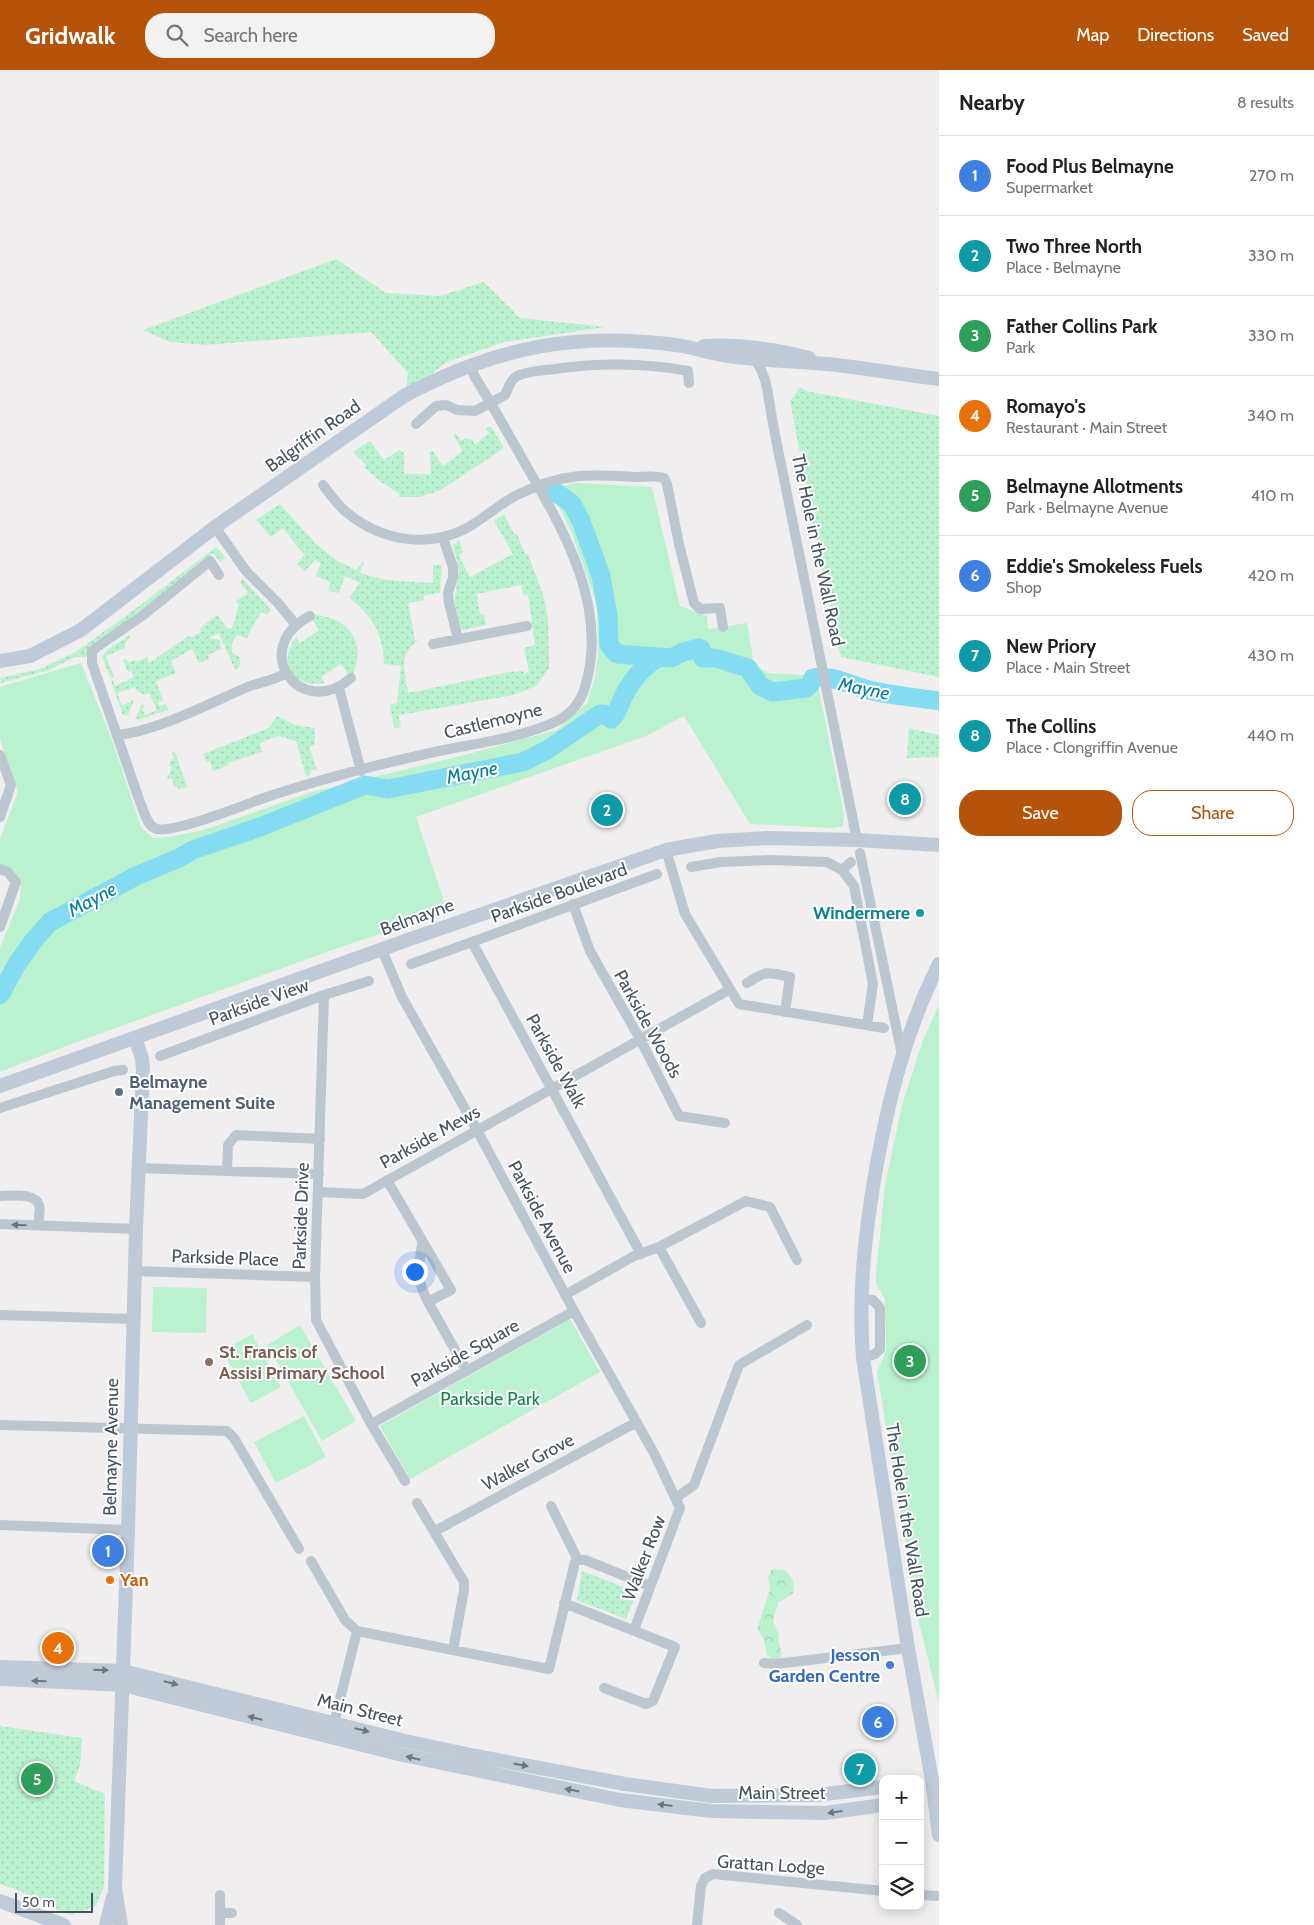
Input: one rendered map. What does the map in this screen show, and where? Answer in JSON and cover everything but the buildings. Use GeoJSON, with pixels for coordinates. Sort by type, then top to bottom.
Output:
{"type":"FeatureCollection","features":[{"type":"Feature","properties":{"kind":"street","name":"Balgriffin Road"},"geometry":{"type":"LineString","coordinates":[[0,661],[30,656],[81,630],[215,527],[404,396],[435,379],[470,365],[513,351],[582,341],[625,340],[684,346],[727,345],[774,350],[836,365]]}},
{"type":"Feature","properties":{"kind":"street","name":"Balgriffin Road"},"geometry":{"type":"LineString","coordinates":[[684,346],[726,356],[836,365]]}},
{"type":"Feature","properties":{"kind":"street","name":"The Hole in the Wall Road"},"geometry":{"type":"LineString","coordinates":[[754,359],[763,371],[768,392],[772,422],[828,700],[902,1056]]}},
{"type":"Feature","properties":{"kind":"street","name":"Castlemoyne"},"geometry":{"type":"LineString","coordinates":[[219,575],[210,561],[142,616],[92,652],[92,663],[148,820],[151,826],[157,829],[172,828],[206,819],[283,792],[408,758],[538,729],[559,720],[576,705],[585,688],[590,665],[591,624],[588,600],[568,544],[538,486],[470,365]]}},
{"type":"Feature","properties":{"kind":"street"},"geometry":{"type":"LineString","coordinates":[[416,424],[436,406],[446,405],[457,410],[475,411],[505,395],[510,382],[517,377],[537,371],[594,365],[670,368],[688,371],[689,383]]}},
{"type":"Feature","properties":{"kind":"street"},"geometry":{"type":"LineString","coordinates":[[836,365],[939,379]]}},
{"type":"Feature","properties":{"kind":"street"},"geometry":{"type":"LineString","coordinates":[[323,485],[345,510],[364,524],[385,535],[400,539],[420,540],[443,538],[466,528],[517,495],[567,476],[656,476],[664,478],[668,484],[679,544],[694,603],[700,609],[720,608],[723,627]]}},
{"type":"Feature","properties":{"kind":"street"},"geometry":{"type":"LineString","coordinates":[[215,527],[246,571],[278,603],[295,624]]}},
{"type":"Feature","properties":{"kind":"street"},"geometry":{"type":"LineString","coordinates":[[443,538],[453,567],[448,603],[458,639]]}},
{"type":"Feature","properties":{"kind":"street"},"geometry":{"type":"LineString","coordinates":[[310,616],[295,624],[284,640],[281,652],[286,673],[298,686],[309,691],[322,693],[338,688],[351,678]]}},
{"type":"Feature","properties":{"kind":"street"},"geometry":{"type":"LineString","coordinates":[[433,644],[527,626]]}},
{"type":"Feature","properties":{"kind":"street"},"geometry":{"type":"LineString","coordinates":[[118,734],[131,734],[252,686],[278,678],[286,673]]}},
{"type":"Feature","properties":{"kind":"street"},"geometry":{"type":"LineString","coordinates":[[338,688],[361,771]]}},
{"type":"Feature","properties":{"kind":"street"},"geometry":{"type":"LineString","coordinates":[[0,755],[11,785],[0,816]]}},
{"type":"Feature","properties":{"kind":"street","name":"Belmayne"},"geometry":{"type":"LineString","coordinates":[[0,1086],[666,850],[717,841],[768,838],[859,846],[939,845]]}},
{"type":"Feature","properties":{"kind":"street"},"geometry":{"type":"LineString","coordinates":[[666,850],[685,914],[727,987],[739,1004],[884,1028]]}},
{"type":"Feature","properties":{"kind":"street"},"geometry":{"type":"LineString","coordinates":[[691,867],[721,862],[770,860],[827,862],[836,865],[842,870],[854,886],[873,984],[867,1025]]}},
{"type":"Feature","properties":{"kind":"street"},"geometry":{"type":"LineString","coordinates":[[842,870],[851,862]]}},
{"type":"Feature","properties":{"kind":"street"},"geometry":{"type":"LineString","coordinates":[[0,869],[8,872],[16,882],[16,886],[0,927]]}},
{"type":"Feature","properties":{"kind":"street","name":"Parkside Boulevard"},"geometry":{"type":"LineString","coordinates":[[472,942],[657,874]]}},
{"type":"Feature","properties":{"kind":"street","name":"Parkside Woods"},"geometry":{"type":"LineString","coordinates":[[573,904],[590,951],[640,1039],[679,1116],[725,1123]]}},
{"type":"Feature","properties":{"kind":"street"},"geometry":{"type":"LineString","coordinates":[[411,964],[472,942]]}},
{"type":"Feature","properties":{"kind":"street","name":"Parkside Walk"},"geometry":{"type":"LineString","coordinates":[[472,942],[553,1088],[641,1254]]}},
{"type":"Feature","properties":{"kind":"street","name":"Parkside Avenue"},"geometry":{"type":"LineString","coordinates":[[382,950],[402,996],[677,1497]]}},
{"type":"Feature","properties":{"kind":"street","name":"The Hole in the Wall Road"},"geometry":{"type":"LineString","coordinates":[[939,964],[902,1056],[886,1113],[867,1222],[861,1299],[863,1358],[930,1780],[931,1798],[939,1835]]}},
{"type":"Feature","properties":{"kind":"street"},"geometry":{"type":"LineString","coordinates":[[747,983],[766,972],[790,977],[785,1012]]}},
{"type":"Feature","properties":{"kind":"street","name":"Parkside View"},"geometry":{"type":"LineString","coordinates":[[160,1056],[324,995],[369,981]]}},
{"type":"Feature","properties":{"kind":"street","name":"Parkside Mews"},"geometry":{"type":"LineString","coordinates":[[318,1192],[364,1194],[640,1039],[727,987]]}},
{"type":"Feature","properties":{"kind":"street","name":"Parkside Drive"},"geometry":{"type":"LineString","coordinates":[[324,995],[315,1277],[316,1320],[371,1424],[405,1481]]}},
{"type":"Feature","properties":{"kind":"street","name":"Belmayne Avenue"},"geometry":{"type":"LineString","coordinates":[[121,1925],[115,1889],[128,1530],[134,1271],[143,1070],[142,1058],[134,1038]]}},
{"type":"Feature","properties":{"kind":"street"},"geometry":{"type":"LineString","coordinates":[[0,1108],[114,1071],[123,1070]]}},
{"type":"Feature","properties":{"kind":"street"},"geometry":{"type":"LineString","coordinates":[[227,1171],[228,1145],[236,1135],[320,1139]]}},
{"type":"Feature","properties":{"kind":"street"},"geometry":{"type":"LineString","coordinates":[[138,1168],[319,1174]]}},
{"type":"Feature","properties":{"kind":"street"},"geometry":{"type":"LineString","coordinates":[[387,1180],[451,1290],[428,1302]]}},
{"type":"Feature","properties":{"kind":"street"},"geometry":{"type":"LineString","coordinates":[[0,1196],[29,1197],[36,1200],[39,1205],[38,1226]]}},
{"type":"Feature","properties":{"kind":"street"},"geometry":{"type":"LineString","coordinates":[[565,1295],[634,1256],[659,1247],[746,1202],[770,1207],[797,1260]]}},
{"type":"Feature","properties":{"kind":"street"},"geometry":{"type":"LineString","coordinates":[[0,1224],[136,1228]]}},
{"type":"Feature","properties":{"kind":"street"},"geometry":{"type":"LineString","coordinates":[[422,1243],[418,1275],[420,1287],[467,1371]]}},
{"type":"Feature","properties":{"kind":"street"},"geometry":{"type":"LineString","coordinates":[[659,1247],[701,1323]]}},
{"type":"Feature","properties":{"kind":"street","name":"Parkside Place"},"geometry":{"type":"LineString","coordinates":[[134,1271],[315,1277]]}},
{"type":"Feature","properties":{"kind":"street","name":"Parkside Square"},"geometry":{"type":"LineString","coordinates":[[371,1424],[574,1311]]}},
{"type":"Feature","properties":{"kind":"street"},"geometry":{"type":"LineString","coordinates":[[0,1315],[133,1319]]}},
{"type":"Feature","properties":{"kind":"street"},"geometry":{"type":"LineString","coordinates":[[677,1497],[694,1484],[739,1365],[807,1325]]}},
{"type":"Feature","properties":{"kind":"street","name":"Walker Grove"},"geometry":{"type":"LineString","coordinates":[[435,1531],[637,1422]]}},
{"type":"Feature","properties":{"kind":"street"},"geometry":{"type":"LineString","coordinates":[[0,1425],[130,1430],[227,1431],[234,1438],[299,1549]]}},
{"type":"Feature","properties":{"kind":"street","name":"Walker Row"},"geometry":{"type":"LineString","coordinates":[[634,1630],[680,1508],[677,1497]]}},
{"type":"Feature","properties":{"kind":"street"},"geometry":{"type":"LineString","coordinates":[[417,1503],[464,1582],[453,1650]]}},
{"type":"Feature","properties":{"kind":"street"},"geometry":{"type":"LineString","coordinates":[[551,1506],[578,1560]]}},
{"type":"Feature","properties":{"kind":"street"},"geometry":{"type":"LineString","coordinates":[[0,1525],[128,1530]]}},
{"type":"Feature","properties":{"kind":"street"},"geometry":{"type":"LineString","coordinates":[[311,1560],[345,1620],[357,1631],[549,1669],[573,1566],[578,1560]]}},
{"type":"Feature","properties":{"kind":"street"},"geometry":{"type":"LineString","coordinates":[[578,1560],[585,1560],[650,1586]]}},
{"type":"Feature","properties":{"kind":"street"},"geometry":{"type":"LineString","coordinates":[[564,1603],[675,1647],[653,1701],[646,1704],[604,1688]]}},
{"type":"Feature","properties":{"kind":"street"},"geometry":{"type":"LineString","coordinates":[[334,1723],[357,1631]]}},
{"type":"Feature","properties":{"kind":"street"},"geometry":{"type":"LineString","coordinates":[[764,1663],[776,1664],[908,1648]]}},
{"type":"Feature","properties":{"kind":"street","name":"Main Street"},"geometry":{"type":"LineString","coordinates":[[0,1667],[123,1678],[334,1723],[476,1756],[625,1784],[712,1796],[816,1795],[879,1787]]}},
{"type":"Feature","properties":{"kind":"street","name":"Main Street"},"geometry":{"type":"LineString","coordinates":[[0,1679],[123,1678],[403,1755],[620,1800],[711,1811],[825,1813],[879,1806]]}},
{"type":"Feature","properties":{"kind":"street"},"geometry":{"type":"LineString","coordinates":[[711,1811],[712,1796]]}},
{"type":"Feature","properties":{"kind":"street","name":"Grattan Lodge"},"geometry":{"type":"LineString","coordinates":[[698,1925],[701,1886],[705,1878],[713,1874],[879,1891]]}},
{"type":"Feature","properties":{"kind":"street","name":"Belmayne Avenue"},"geometry":{"type":"LineString","coordinates":[[106,1925],[115,1889]]}},
{"type":"Feature","properties":{"kind":"street"},"geometry":{"type":"LineString","coordinates":[[924,1894],[939,1896]]}},
{"type":"Feature","properties":{"kind":"street"},"geometry":{"type":"LineString","coordinates":[[220,1895],[220,1925]]}},
{"type":"Feature","properties":{"kind":"street"},"geometry":{"type":"LineString","coordinates":[[0,1901],[64,1925]]}},
{"type":"Feature","properties":{"kind":"street"},"geometry":{"type":"LineString","coordinates":[[23,1911],[37,1925]]}},
{"type":"Feature","properties":{"kind":"street"},"geometry":{"type":"LineString","coordinates":[[220,1913],[232,1913]]}},
{"type":"Feature","properties":{"kind":"street"},"geometry":{"type":"LineString","coordinates":[[779,1913],[797,1925]]}},
{"type":"Feature","properties":{"kind":"green space"},"geometry":{"type":"Polygon","coordinates":[[[336,259],[386,293],[440,296],[484,282],[520,318],[606,327],[504,342],[447,362],[406,393],[408,373],[371,332],[205,345],[170,342],[143,330],[336,259]]]}},
{"type":"Feature","properties":{"kind":"green space"},"geometry":{"type":"Polygon","coordinates":[[[800,387],[806,391],[939,416],[939,677],[841,657],[832,622],[790,401],[800,387]]]}},
{"type":"Feature","properties":{"kind":"green space"},"geometry":{"type":"Polygon","coordinates":[[[491,426],[504,448],[441,490],[420,497],[398,497],[400,494],[381,482],[364,467],[366,465],[353,452],[370,441],[384,460],[399,450],[404,453],[404,474],[431,474],[430,452],[433,451],[443,466],[463,451],[453,435],[456,434],[460,440],[464,438],[474,440],[473,442],[476,444],[489,433],[486,429],[491,426]]]}},
{"type":"Feature","properties":{"kind":"green space"},"geometry":{"type":"Polygon","coordinates":[[[574,483],[652,487],[680,606],[707,616],[708,629],[747,623],[754,664],[768,673],[816,676],[844,815],[843,826],[833,828],[750,824],[684,716],[646,736],[416,817],[446,907],[411,924],[352,943],[74,1043],[0,1072],[0,948],[20,899],[21,881],[13,870],[0,864],[0,839],[18,792],[0,739],[0,687],[81,663],[112,740],[141,827],[153,838],[204,830],[312,792],[465,755],[557,730],[587,703],[595,677],[598,656],[597,605],[573,536],[551,490],[574,483]]]}},
{"type":"Feature","properties":{"kind":"green space"},"geometry":{"type":"Polygon","coordinates":[[[280,504],[316,544],[336,560],[356,570],[364,561],[360,573],[386,580],[433,583],[433,565],[442,565],[440,593],[424,595],[424,600],[408,603],[415,640],[418,640],[407,653],[404,664],[408,693],[514,671],[523,671],[524,675],[529,671],[524,648],[535,645],[528,595],[524,596],[521,585],[477,594],[480,614],[484,614],[486,625],[463,630],[459,627],[454,603],[459,568],[453,545],[459,540],[463,551],[459,556],[470,577],[513,554],[494,521],[504,514],[514,534],[517,534],[525,554],[528,554],[544,597],[548,620],[549,668],[536,686],[514,695],[399,715],[401,727],[394,728],[390,705],[397,703],[401,666],[384,664],[382,644],[375,626],[364,611],[349,598],[360,583],[345,576],[339,593],[328,591],[330,582],[316,576],[321,563],[315,560],[305,571],[297,564],[305,554],[283,528],[271,537],[256,520],[280,504]]]}},
{"type":"Feature","properties":{"kind":"green space"},"geometry":{"type":"Polygon","coordinates":[[[216,547],[226,558],[220,562],[213,553],[131,618],[91,646],[86,657],[75,657],[49,670],[1,683],[0,678],[40,669],[74,653],[216,547]]]}},
{"type":"Feature","properties":{"kind":"green space"},"geometry":{"type":"Polygon","coordinates":[[[243,579],[271,610],[267,615],[262,612],[247,638],[237,635],[232,643],[232,653],[240,657],[238,668],[235,670],[219,633],[210,638],[220,640],[221,649],[208,655],[209,659],[199,663],[192,649],[171,661],[176,673],[156,681],[163,700],[158,702],[159,706],[166,704],[168,710],[138,720],[136,718],[142,703],[145,707],[142,709],[145,715],[157,710],[149,693],[145,695],[137,691],[135,687],[117,693],[122,705],[131,702],[132,699],[134,700],[128,715],[123,715],[111,681],[113,680],[115,686],[134,677],[132,671],[128,672],[123,660],[126,659],[129,663],[147,657],[149,663],[190,635],[192,637],[201,632],[199,629],[217,615],[228,629],[232,628],[239,605],[236,601],[248,593],[240,582],[243,579]]]}},
{"type":"Feature","properties":{"kind":"green space"},"geometry":{"type":"Polygon","coordinates":[[[317,615],[340,622],[354,636],[358,656],[351,678],[341,664],[321,677],[325,683],[314,684],[305,682],[291,672],[288,665],[290,647],[296,637],[300,643],[319,630],[310,616],[317,615]]]}},
{"type":"Feature","properties":{"kind":"green space"},"geometry":{"type":"Polygon","coordinates":[[[130,635],[125,643],[125,648],[106,656],[114,677],[111,679],[102,657],[107,650],[130,635]]]}},
{"type":"Feature","properties":{"kind":"green space"},"geometry":{"type":"Polygon","coordinates":[[[277,716],[295,725],[315,728],[315,745],[309,747],[317,769],[310,771],[311,775],[306,776],[296,741],[278,736],[260,743],[262,752],[228,763],[229,765],[213,771],[210,761],[206,762],[203,754],[269,728],[277,716]]]}},
{"type":"Feature","properties":{"kind":"green space"},"geometry":{"type":"Polygon","coordinates":[[[909,728],[939,735],[939,757],[907,758],[909,728]]]}},
{"type":"Feature","properties":{"kind":"green space"},"geometry":{"type":"Polygon","coordinates":[[[175,752],[187,787],[178,789],[177,786],[174,787],[172,778],[167,779],[172,767],[169,766],[171,760],[174,758],[172,753],[175,752]]]}},
{"type":"Feature","properties":{"kind":"green space"},"geometry":{"type":"Polygon","coordinates":[[[939,1005],[939,1704],[918,1618],[877,1372],[886,1350],[885,1300],[876,1283],[876,1274],[885,1185],[902,1105],[923,1040],[939,1005]]]}},
{"type":"Feature","properties":{"kind":"green space"},"geometry":{"type":"Polygon","coordinates":[[[153,1287],[207,1288],[206,1333],[152,1332],[153,1287]]]}},
{"type":"Feature","properties":{"kind":"green space","name":"Parkside Park"},"geometry":{"type":"Polygon","coordinates":[[[570,1319],[600,1372],[410,1479],[380,1426],[570,1319]]]}},
{"type":"Feature","properties":{"kind":"green space"},"geometry":{"type":"Polygon","coordinates":[[[300,1325],[356,1421],[322,1441],[267,1345],[300,1325]]]}},
{"type":"Feature","properties":{"kind":"green space"},"geometry":{"type":"Polygon","coordinates":[[[252,1334],[281,1387],[251,1403],[222,1351],[252,1334]]]}},
{"type":"Feature","properties":{"kind":"green space"},"geometry":{"type":"Polygon","coordinates":[[[304,1416],[326,1457],[276,1483],[254,1442],[304,1416]]]}},
{"type":"Feature","properties":{"kind":"green space"},"geometry":{"type":"Polygon","coordinates":[[[772,1569],[785,1570],[792,1578],[794,1586],[793,1593],[778,1603],[773,1621],[779,1635],[778,1640],[782,1654],[780,1659],[773,1659],[767,1655],[764,1640],[757,1629],[770,1589],[768,1577],[772,1569]]]}},
{"type":"Feature","properties":{"kind":"green space"},"geometry":{"type":"Polygon","coordinates":[[[582,1571],[637,1592],[626,1619],[577,1600],[582,1571]]]}},
{"type":"Feature","properties":{"kind":"green space"},"geometry":{"type":"Polygon","coordinates":[[[0,1726],[82,1738],[80,1766],[74,1781],[105,1794],[104,1887],[96,1906],[71,1915],[20,1891],[0,1884],[0,1726]]]}},
{"type":"Feature","properties":{"kind":"waterway","name":"Mayne"},"geometry":{"type":"LineString","coordinates":[[554,491],[572,504],[581,521],[601,576],[608,616],[609,645],[617,654],[671,658],[683,652],[699,648],[703,658],[715,658],[748,668],[760,686],[773,692],[806,688],[810,685],[813,678],[820,677],[834,679],[878,692],[939,701]]}},
{"type":"Feature","properties":{"kind":"waterway","name":"Mayne"},"geometry":{"type":"LineString","coordinates":[[0,995],[17,964],[50,922],[136,876],[193,850],[260,827],[365,785],[388,789],[523,762],[547,750],[600,714],[604,714],[611,719],[616,713],[627,689],[636,677],[646,666],[658,658]]}},
{"type":"Feature","properties":{"kind":"place","name":"The Collins"},"geometry":{"type":"Point","coordinates":[905,799]}},
{"type":"Feature","properties":{"kind":"place","name":"Two Three North"},"geometry":{"type":"Point","coordinates":[607,810]}},
{"type":"Feature","properties":{"kind":"place","name":"Windermere"},"geometry":{"type":"Point","coordinates":[920,913]}},
{"type":"Feature","properties":{"kind":"place","name":"Belmayne Management Suite"},"geometry":{"type":"Point","coordinates":[119,1092]}},
{"type":"Feature","properties":{"kind":"place","name":"Father Collins Park"},"geometry":{"type":"Point","coordinates":[910,1361]}},
{"type":"Feature","properties":{"kind":"place","name":"St. Francis of Assisi Primary School"},"geometry":{"type":"Point","coordinates":[209,1362]}},
{"type":"Feature","properties":{"kind":"place","name":"Food Plus Belmayne"},"geometry":{"type":"Point","coordinates":[108,1551]}},
{"type":"Feature","properties":{"kind":"place","name":"Yan"},"geometry":{"type":"Point","coordinates":[110,1580]}},
{"type":"Feature","properties":{"kind":"place","name":"Romayo's"},"geometry":{"type":"Point","coordinates":[58,1648]}},
{"type":"Feature","properties":{"kind":"place","name":"Jesson Garden Centre"},"geometry":{"type":"Point","coordinates":[890,1665]}},
{"type":"Feature","properties":{"kind":"place","name":"Eddie's Smokeless Fuels"},"geometry":{"type":"Point","coordinates":[878,1722]}},
{"type":"Feature","properties":{"kind":"place","name":"New Priory"},"geometry":{"type":"Point","coordinates":[860,1769]}},
{"type":"Feature","properties":{"kind":"place","name":"Belmayne Allotments"},"geometry":{"type":"Point","coordinates":[37,1779]}}]}
